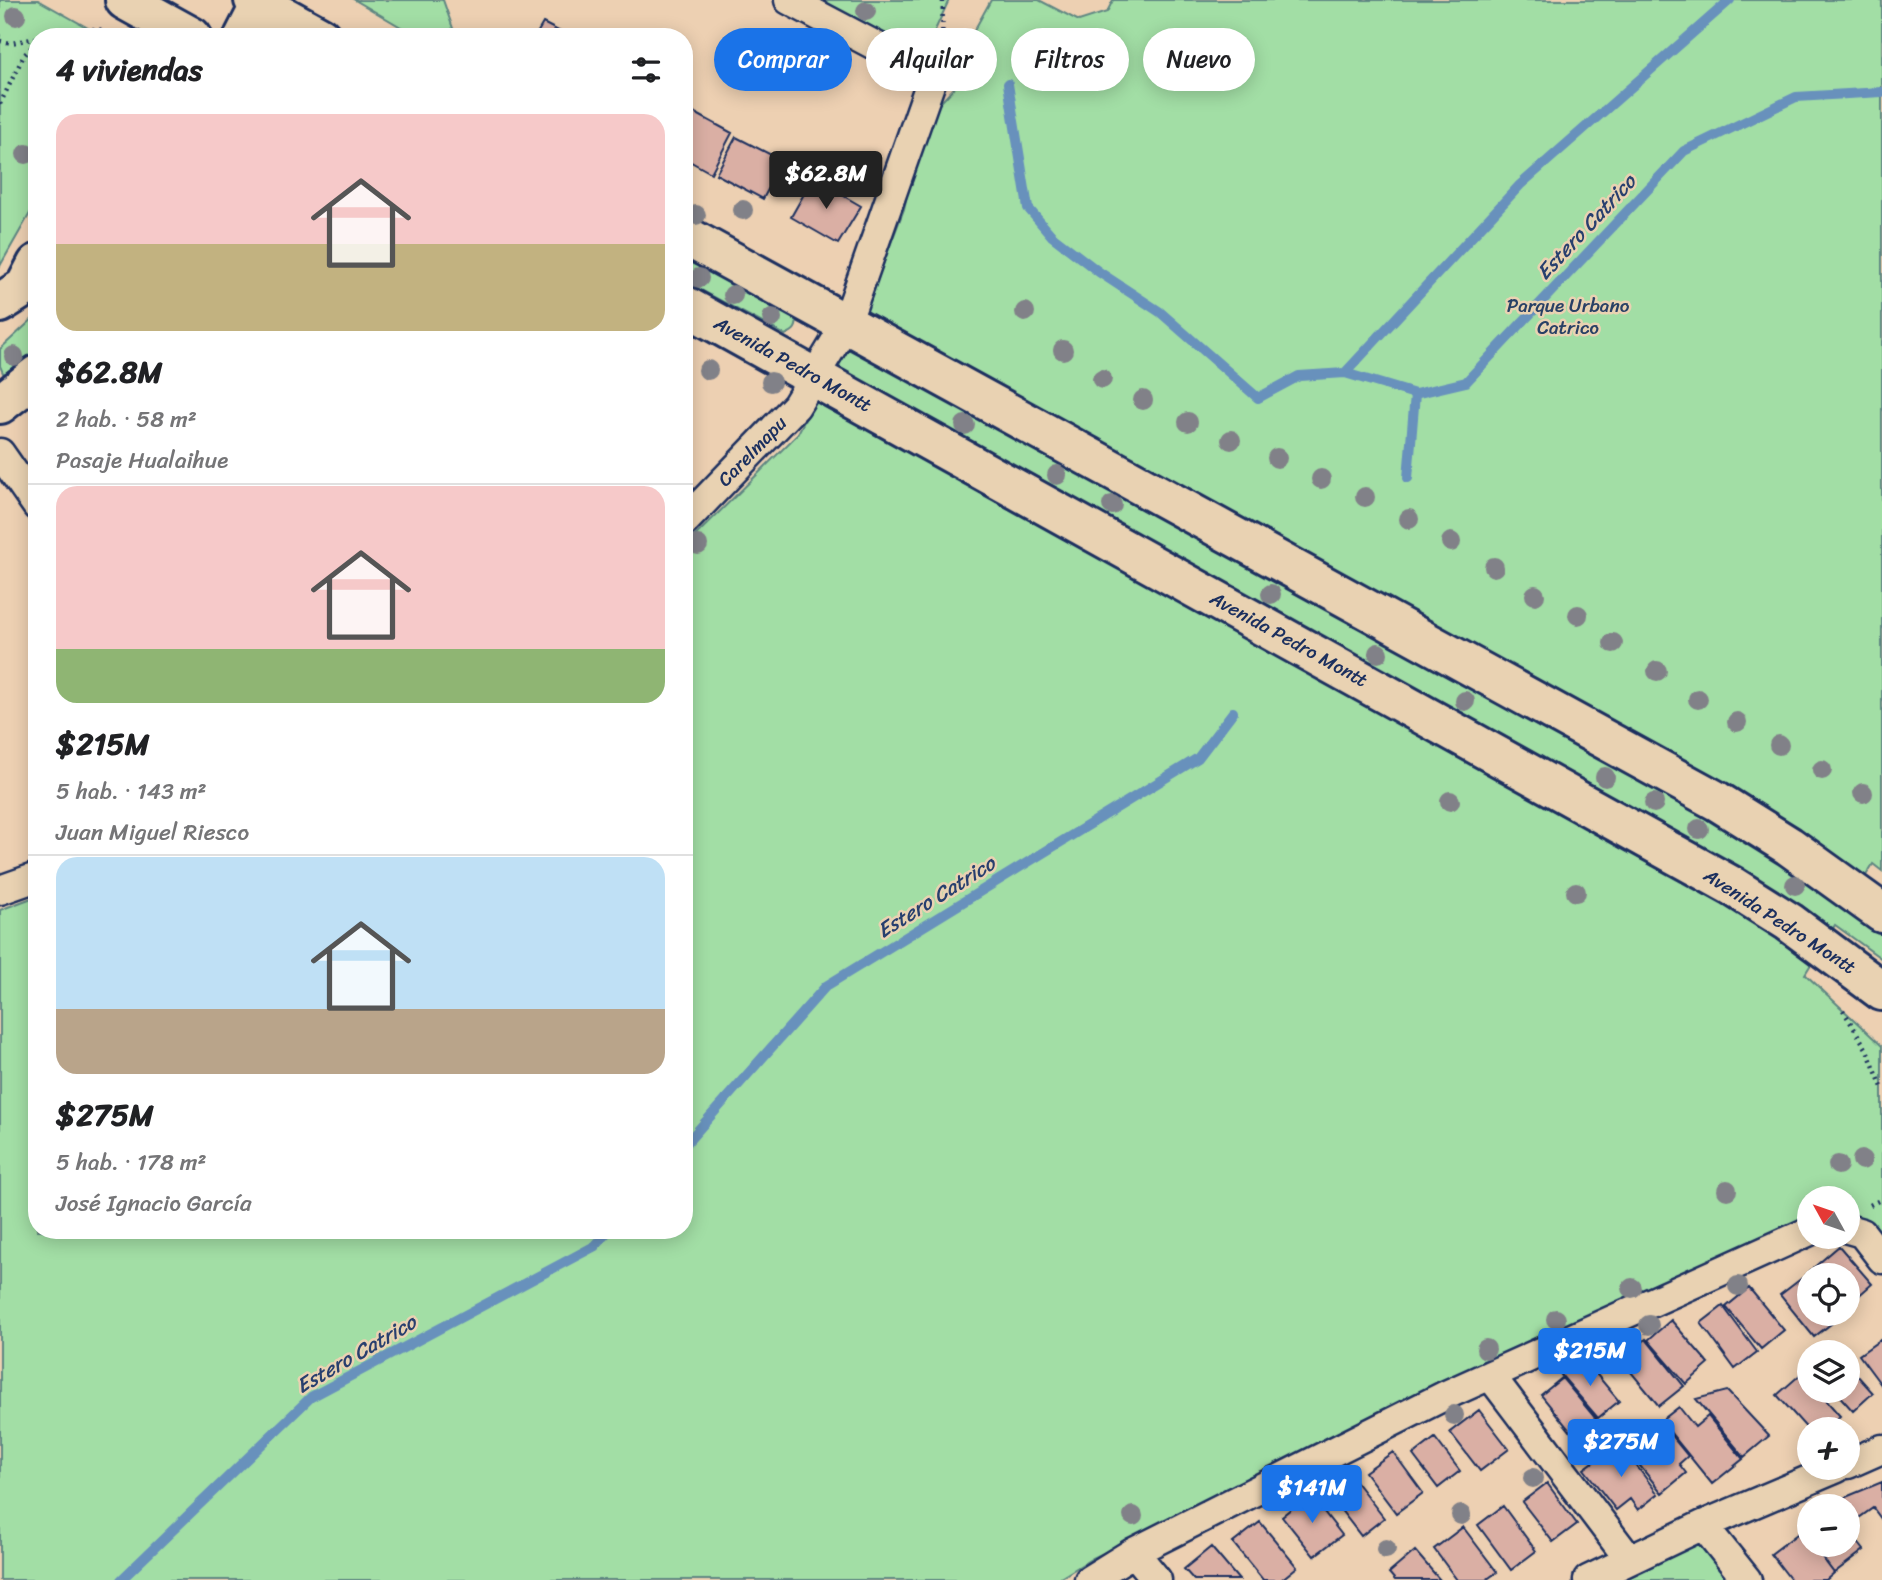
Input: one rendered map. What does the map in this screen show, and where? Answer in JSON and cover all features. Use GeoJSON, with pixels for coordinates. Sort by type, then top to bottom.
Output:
{"type":"FeatureCollection","features":[{"type":"Feature","properties":{"kind":"main road"},"geometry":{"type":"LineString","coordinates":[[125,0],[170,23]]}},
{"type":"Feature","properties":{"kind":"main road"},"geometry":{"type":"LineString","coordinates":[[256,10],[299,28]]}},
{"type":"Feature","properties":{"kind":"main road"},"geometry":{"type":"LineString","coordinates":[[693,240],[1717,801],[1789,846],[1882,913]]}},
{"type":"Feature","properties":{"kind":"main road"},"geometry":{"type":"LineString","coordinates":[[0,303],[25,288],[28,282]]}},
{"type":"Feature","properties":{"kind":"main road","name":"Avenida Pedro Montt"},"geometry":{"type":"LineString","coordinates":[[693,310],[1732,886],[1811,938],[1882,991]]}},
{"type":"Feature","properties":{"kind":"main road"},"geometry":{"type":"LineString","coordinates":[[0,404],[28,382]]}},
{"type":"Feature","properties":{"kind":"street"},"geometry":{"type":"LineString","coordinates":[[789,0],[866,41]]}},
{"type":"Feature","properties":{"kind":"street","name":"Carelmapu"},"geometry":{"type":"LineString","coordinates":[[693,513],[796,405],[846,324],[928,91]]}},
{"type":"Feature","properties":{"kind":"street"},"geometry":{"type":"LineString","coordinates":[[0,453],[28,493]]}},
{"type":"Feature","properties":{"kind":"street"},"geometry":{"type":"LineString","coordinates":[[0,890],[28,880]]}},
{"type":"Feature","properties":{"kind":"street"},"geometry":{"type":"LineString","coordinates":[[1860,1232],[1882,1259]]}},
{"type":"Feature","properties":{"kind":"street"},"geometry":{"type":"LineString","coordinates":[[1089,1580],[1134,1552],[1446,1395],[1797,1237]]}},
{"type":"Feature","properties":{"kind":"street"},"geometry":{"type":"LineString","coordinates":[[1490,1375],[1629,1559]]}},
{"type":"Feature","properties":{"kind":"street"},"geometry":{"type":"LineString","coordinates":[[1860,1459],[1882,1449]]}},
{"type":"Feature","properties":{"kind":"street"},"geometry":{"type":"LineString","coordinates":[[1588,1580],[1703,1525],[1809,1480]]}},
{"type":"Feature","properties":{"kind":"street"},"geometry":{"type":"LineString","coordinates":[[1703,1525],[1747,1580]]}},
{"type":"Feature","properties":{"kind":"street"},"geometry":{"type":"LineString","coordinates":[[1134,1552],[1157,1580]]}},
{"type":"Feature","properties":{"kind":"path"},"geometry":{"type":"LineString","coordinates":[[943,0],[943,28]]}},
{"type":"Feature","properties":{"kind":"path"},"geometry":{"type":"LineString","coordinates":[[0,41],[28,41]]}},
{"type":"Feature","properties":{"kind":"path"},"geometry":{"type":"LineString","coordinates":[[0,104],[28,50]]}},
{"type":"Feature","properties":{"kind":"path"},"geometry":{"type":"LineString","coordinates":[[1840,1005],[1867,1050],[1882,1087]]}},
{"type":"Feature","properties":{"kind":"green space"},"geometry":{"type":"Polygon","coordinates":[[[0,0],[38,0],[88,28],[28,28],[28,217],[0,266],[0,0]]]}},
{"type":"Feature","properties":{"kind":"green space"},"geometry":{"type":"Polygon","coordinates":[[[355,0],[443,0],[453,28],[403,28],[355,0]]]}},
{"type":"Feature","properties":{"kind":"green space"},"geometry":{"type":"Polygon","coordinates":[[[814,0],[949,0],[936,28],[871,28],[814,0]]]}},
{"type":"Feature","properties":{"kind":"green space","name":"Parque Urbano Catrico"},"geometry":{"type":"Polygon","coordinates":[[[991,0],[1039,0],[1079,21],[1107,12],[1113,0],[1882,0],[1882,871],[1873,864],[1848,905],[1882,932],[1882,959],[1835,925],[1805,974],[1882,1046],[1882,1243],[1860,1220],[1860,1186],[1797,1186],[1797,1227],[1488,1360],[1278,1470],[1093,1558],[1057,1580],[0,1580],[0,910],[28,899],[28,1239],[693,1239],[693,538],[797,435],[874,288],[904,209],[918,145],[931,113],[951,91],[997,91],[997,28],[976,28],[991,0]]]}},
{"type":"Feature","properties":{"kind":"green space"},"geometry":{"type":"Polygon","coordinates":[[[693,258],[796,317],[795,328],[785,335],[693,286],[693,258]]]}},
{"type":"Feature","properties":{"kind":"green space"},"geometry":{"type":"Polygon","coordinates":[[[28,323],[28,361],[13,374],[3,373],[0,366],[0,349],[28,323]]]}},
{"type":"Feature","properties":{"kind":"green space"},"geometry":{"type":"Polygon","coordinates":[[[1709,1536],[1738,1580],[1624,1580],[1709,1536]]]}},
{"type":"Feature","properties":{"kind":"building"},"geometry":{"type":"Polygon","coordinates":[[[543,23],[553,28],[540,28],[543,23]]]}},
{"type":"Feature","properties":{"kind":"building"},"geometry":{"type":"Polygon","coordinates":[[[693,112],[732,133],[711,173],[693,163],[693,112]]]}},
{"type":"Feature","properties":{"kind":"building"},"geometry":{"type":"Polygon","coordinates":[[[736,137],[783,161],[763,199],[716,174],[736,137]]]}},
{"type":"Feature","properties":{"kind":"building"},"geometry":{"type":"Polygon","coordinates":[[[813,178],[861,206],[838,244],[791,217],[813,178]]]}},
{"type":"Feature","properties":{"kind":"building"},"geometry":{"type":"Polygon","coordinates":[[[1834,1250],[1842,1250],[1854,1263],[1819,1263],[1834,1250]]]}},
{"type":"Feature","properties":{"kind":"building"},"geometry":{"type":"Polygon","coordinates":[[[1860,1270],[1872,1284],[1860,1294],[1860,1270]]]}},
{"type":"Feature","properties":{"kind":"building"},"geometry":{"type":"Polygon","coordinates":[[[1797,1282],[1797,1316],[1780,1295],[1797,1282]]]}},
{"type":"Feature","properties":{"kind":"building"},"geometry":{"type":"Polygon","coordinates":[[[1749,1288],[1784,1330],[1761,1349],[1726,1307],[1749,1288]]]}},
{"type":"Feature","properties":{"kind":"building"},"geometry":{"type":"Polygon","coordinates":[[[1723,1306],[1757,1352],[1735,1369],[1701,1323],[1723,1306]]]}},
{"type":"Feature","properties":{"kind":"building"},"geometry":{"type":"Polygon","coordinates":[[[1671,1320],[1709,1364],[1686,1384],[1648,1340],[1671,1320]]]}},
{"type":"Feature","properties":{"kind":"building"},"geometry":{"type":"Polygon","coordinates":[[[1805,1326],[1828,1326],[1814,1337],[1805,1326]]]}},
{"type":"Feature","properties":{"kind":"building"},"geometry":{"type":"Polygon","coordinates":[[[1646,1339],[1684,1386],[1659,1406],[1621,1360],[1646,1339]]]}},
{"type":"Feature","properties":{"kind":"building"},"geometry":{"type":"Polygon","coordinates":[[[1880,1340],[1882,1386],[1860,1356],[1880,1340]]]}},
{"type":"Feature","properties":{"kind":"building"},"geometry":{"type":"Polygon","coordinates":[[[1582,1357],[1619,1401],[1598,1418],[1561,1375],[1582,1357]]]}},
{"type":"Feature","properties":{"kind":"building"},"geometry":{"type":"Polygon","coordinates":[[[1797,1377],[1797,1403],[1829,1403],[1840,1416],[1797,1417],[1777,1395],[1797,1377]]]}},
{"type":"Feature","properties":{"kind":"building"},"geometry":{"type":"Polygon","coordinates":[[[1562,1378],[1596,1419],[1575,1437],[1541,1395],[1562,1378]]]}},
{"type":"Feature","properties":{"kind":"building"},"geometry":{"type":"Polygon","coordinates":[[[1860,1378],[1873,1393],[1853,1411],[1846,1403],[1860,1403],[1860,1378]]]}},
{"type":"Feature","properties":{"kind":"building"},"geometry":{"type":"Polygon","coordinates":[[[1727,1391],[1769,1436],[1744,1457],[1696,1399],[1727,1391]]]}},
{"type":"Feature","properties":{"kind":"building"},"geometry":{"type":"Polygon","coordinates":[[[1679,1407],[1695,1427],[1708,1416],[1743,1459],[1712,1484],[1661,1421],[1679,1407]]]}},
{"type":"Feature","properties":{"kind":"building"},"geometry":{"type":"Polygon","coordinates":[[[1479,1410],[1509,1449],[1480,1471],[1450,1432],[1479,1410]]]}},
{"type":"Feature","properties":{"kind":"building"},"geometry":{"type":"Polygon","coordinates":[[[1661,1423],[1688,1456],[1679,1464],[1686,1473],[1662,1493],[1627,1450],[1661,1423]]]}},
{"type":"Feature","properties":{"kind":"building"},"geometry":{"type":"Polygon","coordinates":[[[1435,1438],[1460,1471],[1438,1488],[1413,1455],[1435,1438]]]}},
{"type":"Feature","properties":{"kind":"building"},"geometry":{"type":"Polygon","coordinates":[[[1619,1443],[1658,1494],[1638,1510],[1630,1499],[1616,1510],[1584,1469],[1619,1443]]]}},
{"type":"Feature","properties":{"kind":"building"},"geometry":{"type":"Polygon","coordinates":[[[1393,1452],[1423,1493],[1396,1513],[1365,1472],[1393,1452]]]}},
{"type":"Feature","properties":{"kind":"building"},"geometry":{"type":"Polygon","coordinates":[[[1356,1482],[1384,1518],[1361,1536],[1333,1500],[1356,1482]]]}},
{"type":"Feature","properties":{"kind":"building"},"geometry":{"type":"Polygon","coordinates":[[[1882,1482],[1882,1520],[1873,1508],[1860,1517],[1860,1494],[1853,1494],[1882,1482]]]}},
{"type":"Feature","properties":{"kind":"building"},"geometry":{"type":"Polygon","coordinates":[[[1547,1483],[1577,1524],[1553,1542],[1522,1502],[1547,1483]]]}},
{"type":"Feature","properties":{"kind":"building"},"geometry":{"type":"Polygon","coordinates":[[[1310,1494],[1342,1535],[1314,1556],[1282,1516],[1310,1494]]]}},
{"type":"Feature","properties":{"kind":"building"},"geometry":{"type":"Polygon","coordinates":[[[1503,1506],[1536,1551],[1511,1570],[1478,1525],[1503,1506]]]}},
{"type":"Feature","properties":{"kind":"building"},"geometry":{"type":"Polygon","coordinates":[[[1260,1522],[1297,1567],[1281,1580],[1263,1580],[1233,1543],[1260,1522]]]}},
{"type":"Feature","properties":{"kind":"building"},"geometry":{"type":"Polygon","coordinates":[[[1463,1527],[1497,1572],[1486,1580],[1457,1580],[1434,1549],[1463,1527]]]}},
{"type":"Feature","properties":{"kind":"building"},"geometry":{"type":"Polygon","coordinates":[[[1797,1534],[1797,1557],[1822,1557],[1834,1573],[1826,1580],[1791,1580],[1771,1554],[1797,1534]]]}},
{"type":"Feature","properties":{"kind":"building"},"geometry":{"type":"Polygon","coordinates":[[[1211,1547],[1239,1580],[1194,1580],[1184,1569],[1211,1547]]]}},
{"type":"Feature","properties":{"kind":"building"},"geometry":{"type":"Polygon","coordinates":[[[1415,1551],[1440,1580],[1395,1580],[1389,1573],[1415,1551]]]}},
{"type":"Feature","properties":{"kind":"building"},"geometry":{"type":"Polygon","coordinates":[[[1822,1557],[1855,1557],[1834,1573],[1822,1557]]]}},
{"type":"Feature","properties":{"kind":"waterway"},"geometry":{"type":"LineString","coordinates":[[1345,373],[1520,185],[1730,0]]}},
{"type":"Feature","properties":{"kind":"waterway"},"geometry":{"type":"LineString","coordinates":[[1008,84],[1028,208],[1052,236],[1099,272],[1160,312],[1258,398],[1299,376],[1345,373],[1415,394]]}},
{"type":"Feature","properties":{"kind":"waterway","name":"Estero Catrico"},"geometry":{"type":"LineString","coordinates":[[1408,478],[1415,394],[1466,382],[1684,151],[1796,97],[1882,92]]}},
{"type":"Feature","properties":{"kind":"waterway","name":"Estero Catrico"},"geometry":{"type":"LineString","coordinates":[[693,1136],[826,986],[1198,758],[1233,712]]}},
{"type":"Feature","properties":{"kind":"waterway","name":"Estero Catrico"},"geometry":{"type":"LineString","coordinates":[[121,1580],[311,1397],[595,1246],[601,1239]]}}]}
